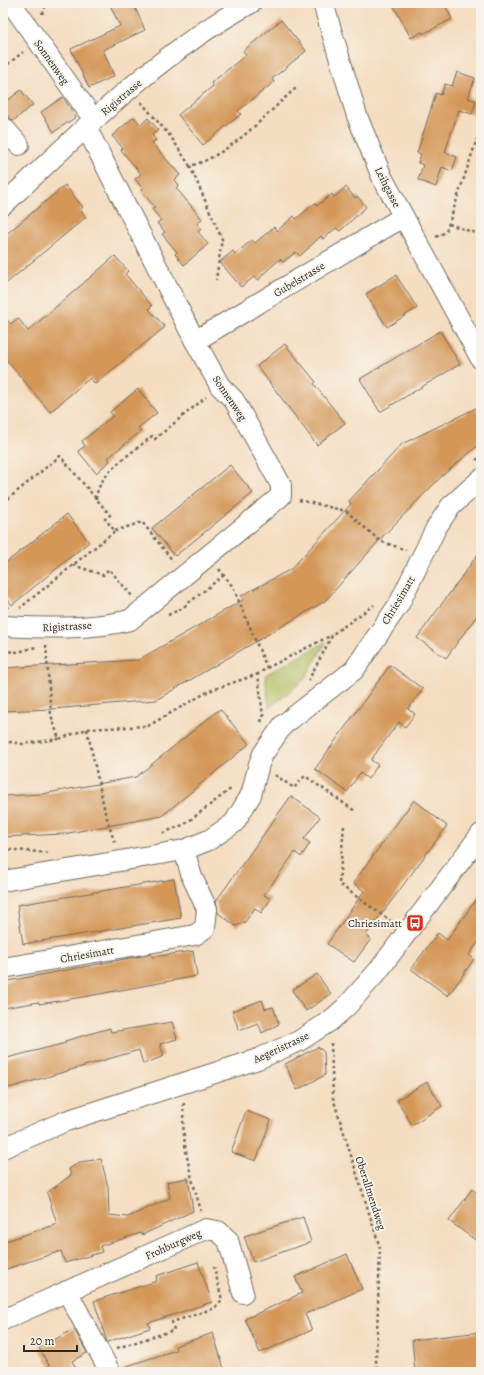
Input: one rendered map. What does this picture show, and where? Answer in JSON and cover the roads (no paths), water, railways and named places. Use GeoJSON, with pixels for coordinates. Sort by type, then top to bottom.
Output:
{"type":"FeatureCollection","features":[{"type":"Feature","properties":{"kind":"street","name":"Sonnenweg"},"geometry":{"type":"LineString","coordinates":[[11,3],[37,40],[90,123],[195,341],[220,386],[234,400],[281,485],[281,496],[136,615]]}},
{"type":"Feature","properties":{"kind":"street","name":"Rigistrasse"},"geometry":{"type":"LineString","coordinates":[[3,204],[90,123],[178,49],[225,17],[251,3]]}},
{"type":"Feature","properties":{"kind":"street","name":"Leihgasse"},"geometry":{"type":"LineString","coordinates":[[323,3],[357,116],[382,177],[418,246],[481,358]]}},
{"type":"Feature","properties":{"kind":"street"},"geometry":{"type":"LineString","coordinates":[[3,127],[19,145]]}},
{"type":"Feature","properties":{"kind":"street","name":"Gubelstrasse"},"geometry":{"type":"LineString","coordinates":[[195,341],[403,217]]}},
{"type":"Feature","properties":{"kind":"street","name":"Chriesimatt"},"geometry":{"type":"LineString","coordinates":[[3,881],[184,850],[209,840],[234,823],[250,795],[258,764],[270,743],[283,725],[354,670],[398,604],[414,549],[436,528],[476,471]]}},
{"type":"Feature","properties":{"kind":"street","name":"Rigistrasse"},"geometry":{"type":"LineString","coordinates":[[8,620],[44,636],[115,624],[136,615]]}},
{"type":"Feature","properties":{"kind":"street","name":"Aegeristrasse"},"geometry":{"type":"LineString","coordinates":[[3,1148],[66,1122],[258,1059],[299,1041],[330,1021],[346,1007],[378,971],[481,834]]}},
{"type":"Feature","properties":{"kind":"street","name":"Chriesimatt"},"geometry":{"type":"LineString","coordinates":[[3,968],[195,935],[206,928],[208,909],[192,878],[184,850]]}},
{"type":"Feature","properties":{"kind":"street","name":"Frohburgweg"},"geometry":{"type":"LineString","coordinates":[[3,1320],[206,1229],[218,1231],[228,1240],[243,1293]]}},
{"type":"Feature","properties":{"kind":"street"},"geometry":{"type":"LineString","coordinates":[[67,1291],[110,1372]]}},
{"type":"Feature","properties":{"kind":"place","name":"Chriesimatt"},"geometry":{"type":"Point","coordinates":[415,923]}}]}
